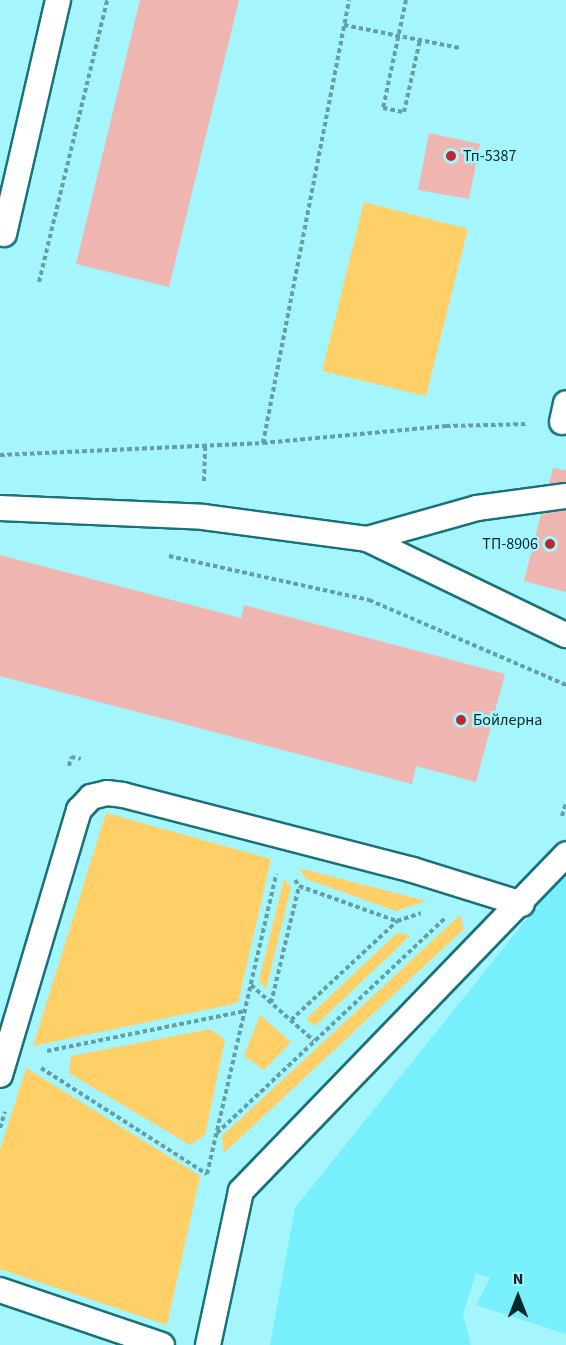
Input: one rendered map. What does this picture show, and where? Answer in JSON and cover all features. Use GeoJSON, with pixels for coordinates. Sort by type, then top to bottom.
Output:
{"type":"FeatureCollection","features":[{"type":"Feature","properties":{"kind":"lane"},"geometry":{"type":"LineString","coordinates":[[4,234],[58,0]]}},
{"type":"Feature","properties":{"kind":"lane"},"geometry":{"type":"LineString","coordinates":[[366,539],[477,508],[566,496]]}},
{"type":"Feature","properties":{"kind":"lane"},"geometry":{"type":"LineString","coordinates":[[0,508],[203,517],[366,539],[566,635]]}},
{"type":"Feature","properties":{"kind":"lane"},"geometry":{"type":"LineString","coordinates":[[0,1075],[79,810],[91,797],[107,793],[123,795],[413,870],[522,904]]}},
{"type":"Feature","properties":{"kind":"lane"},"geometry":{"type":"LineString","coordinates":[[208,1345],[241,1191],[522,904],[566,854]]}},
{"type":"Feature","properties":{"kind":"lane"},"geometry":{"type":"LineString","coordinates":[[0,1290],[162,1345]]}},
{"type":"Feature","properties":{"kind":"path"},"geometry":{"type":"LineString","coordinates":[[39,282],[107,0]]}},
{"type":"Feature","properties":{"kind":"path"},"geometry":{"type":"LineString","coordinates":[[263,443],[349,0]]}},
{"type":"Feature","properties":{"kind":"path"},"geometry":{"type":"LineString","coordinates":[[406,0],[383,108],[404,112],[420,40]]}},
{"type":"Feature","properties":{"kind":"path"},"geometry":{"type":"LineString","coordinates":[[344,25],[460,48]]}},
{"type":"Feature","properties":{"kind":"path"},"geometry":{"type":"LineString","coordinates":[[0,455],[263,443],[446,426],[564,412]]}},
{"type":"Feature","properties":{"kind":"path"},"geometry":{"type":"LineString","coordinates":[[156,553],[369,600],[566,685]]}},
{"type":"Feature","properties":{"kind":"path"},"geometry":{"type":"LineString","coordinates":[[204,1186],[279,864]]}},
{"type":"Feature","properties":{"kind":"path"},"geometry":{"type":"LineString","coordinates":[[271,1003],[299,886],[290,869]]}},
{"type":"Feature","properties":{"kind":"path"},"geometry":{"type":"LineString","coordinates":[[299,886],[398,921]]}},
{"type":"Feature","properties":{"kind":"path"},"geometry":{"type":"LineString","coordinates":[[291,1020],[398,921],[431,910]]}},
{"type":"Feature","properties":{"kind":"path"},"geometry":{"type":"LineString","coordinates":[[216,1134],[447,916]]}},
{"type":"Feature","properties":{"kind":"path"},"geometry":{"type":"LineString","coordinates":[[251,985],[314,1041]]}},
{"type":"Feature","properties":{"kind":"path"},"geometry":{"type":"LineString","coordinates":[[34,1053],[245,1011]]}},
{"type":"Feature","properties":{"kind":"path"},"geometry":{"type":"LineString","coordinates":[[32,1062],[207,1174]]}},
{"type":"Feature","properties":{"kind":"path"},"geometry":{"type":"LineString","coordinates":[[0,1128],[6,1107]]}},
{"type":"Feature","properties":{"kind":"path"},"geometry":{"type":"LineString","coordinates":[[207,1174],[215,1166]]}},
{"type":"Feature","properties":{"kind":"shaded area"},"geometry":{"type":"Polygon","coordinates":[[[364,202],[468,229],[426,396],[322,371],[364,202]]]}},
{"type":"Feature","properties":{"kind":"shaded area"},"geometry":{"type":"Polygon","coordinates":[[[106,813],[271,859],[238,1003],[33,1046],[106,813]]]}},
{"type":"Feature","properties":{"kind":"shaded area"},"geometry":{"type":"Polygon","coordinates":[[[299,868],[426,901],[396,911],[306,879],[299,868]]]}},
{"type":"Feature","properties":{"kind":"shaded area"},"geometry":{"type":"Polygon","coordinates":[[[566,870],[566,1334],[476,1305],[490,1278],[476,1273],[463,1314],[471,1345],[270,1345],[295,1208],[566,870]]]}},
{"type":"Feature","properties":{"kind":"shaded area"},"geometry":{"type":"Polygon","coordinates":[[[284,879],[291,887],[266,989],[259,980],[284,879]]]}},
{"type":"Feature","properties":{"kind":"shaded area"},"geometry":{"type":"Polygon","coordinates":[[[460,915],[464,929],[224,1153],[222,1136],[460,915]]]}},
{"type":"Feature","properties":{"kind":"shaded area"},"geometry":{"type":"Polygon","coordinates":[[[398,932],[410,936],[315,1026],[306,1019],[398,932]]]}},
{"type":"Feature","properties":{"kind":"shaded area"},"geometry":{"type":"Polygon","coordinates":[[[260,1015],[291,1042],[264,1070],[244,1056],[260,1015]]]}},
{"type":"Feature","properties":{"kind":"shaded area"},"geometry":{"type":"Polygon","coordinates":[[[210,1029],[225,1040],[205,1135],[190,1145],[69,1073],[71,1056],[210,1029]]]}},
{"type":"Feature","properties":{"kind":"shaded area"},"geometry":{"type":"Polygon","coordinates":[[[26,1068],[200,1176],[167,1325],[0,1269],[0,1150],[26,1068]]]}},
{"type":"Feature","properties":{"kind":"building"},"geometry":{"type":"Polygon","coordinates":[[[140,0],[239,0],[169,287],[76,264],[140,0]]]}},
{"type":"Feature","properties":{"kind":"building","name":"Тп-5387"},"geometry":{"type":"Polygon","coordinates":[[[429,133],[480,144],[469,199],[418,190],[429,133]]]}},
{"type":"Feature","properties":{"kind":"building"},"geometry":{"type":"Polygon","coordinates":[[[553,468],[566,470],[566,482],[549,484],[553,468]]]}},
{"type":"Feature","properties":{"kind":"building","name":"ТП-8906"},"geometry":{"type":"Polygon","coordinates":[[[566,510],[566,592],[524,581],[541,514],[566,510]]]}},
{"type":"Feature","properties":{"kind":"building"},"geometry":{"type":"Polygon","coordinates":[[[0,555],[241,618],[244,605],[505,674],[476,782],[416,766],[412,784],[0,676],[0,555]]]}},
{"type":"Feature","properties":{"kind":"place","name":"Тп-5387"},"geometry":{"type":"Point","coordinates":[451,156]}},
{"type":"Feature","properties":{"kind":"place","name":"ТП-8906"},"geometry":{"type":"Point","coordinates":[550,544]}},
{"type":"Feature","properties":{"kind":"place","name":"Бойлерна"},"geometry":{"type":"Point","coordinates":[461,720]}}]}
